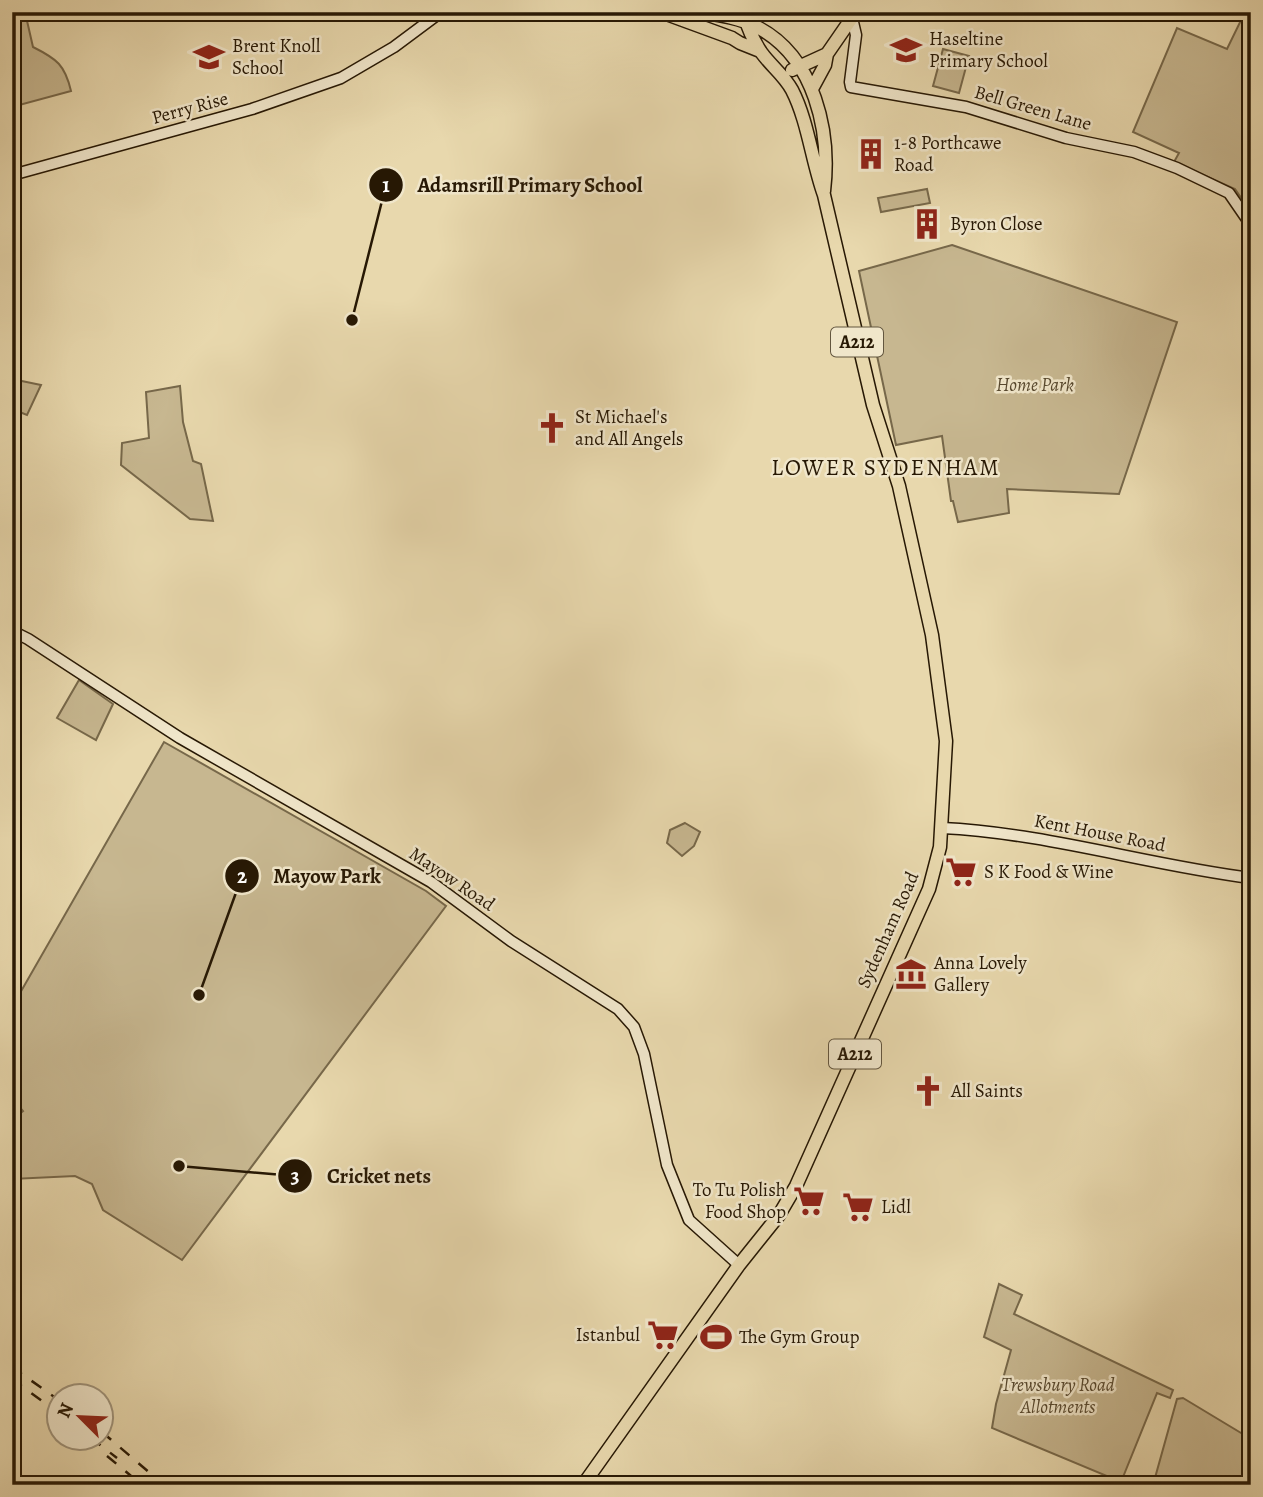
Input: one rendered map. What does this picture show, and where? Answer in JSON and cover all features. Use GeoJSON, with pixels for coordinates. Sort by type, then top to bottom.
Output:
{"type":"FeatureCollection","features":[{"type":"Feature","properties":{"kind":"main road","name":"A212"},"geometry":{"type":"LineString","coordinates":[[661,12],[733,38],[760,51],[784,77]]}},
{"type":"Feature","properties":{"kind":"main road","name":"Sydenham Road"},"geometry":{"type":"LineString","coordinates":[[706,13],[745,17],[781,44],[799,68],[812,89],[822,123],[827,165],[824,195]]}},
{"type":"Feature","properties":{"kind":"main road"},"geometry":{"type":"LineString","coordinates":[[812,89],[825,65],[827,54],[854,15]]}},
{"type":"Feature","properties":{"kind":"main road"},"geometry":{"type":"LineString","coordinates":[[745,17],[760,51]]}},
{"type":"Feature","properties":{"kind":"main road"},"geometry":{"type":"LineString","coordinates":[[784,77],[827,54]]}},
{"type":"Feature","properties":{"kind":"main road","name":"Sydenham Road"},"geometry":{"type":"LineString","coordinates":[[583,1485],[739,1265],[779,1215],[811,1155],[929,889],[938,858],[946,741],[932,635],[899,486],[865,374],[824,195],[814,169],[801,113],[784,77]]}},
{"type":"Feature","properties":{"kind":"street","name":"Perry Rise"},"geometry":{"type":"LineString","coordinates":[[12,176],[252,109],[341,78],[394,47],[441,12]]}},
{"type":"Feature","properties":{"kind":"street","name":"Bell Green Lane"},"geometry":{"type":"LineString","coordinates":[[854,15],[856,35],[851,87],[966,107],[1066,138],[1134,152],[1177,168],[1229,193],[1251,225]]}},
{"type":"Feature","properties":{"kind":"street","name":"Mayow Road"},"geometry":{"type":"LineString","coordinates":[[12,631],[180,738],[431,882],[511,942],[618,1009],[634,1027],[644,1054],[667,1165],[689,1220],[739,1265]]}},
{"type":"Feature","properties":{"kind":"street","name":"Kent House Road"},"geometry":{"type":"LineString","coordinates":[[942,828],[990,830],[1185,868],[1251,878]]}},
{"type":"Feature","properties":{"kind":"green space"},"geometry":{"type":"Polygon","coordinates":[[[12,12],[25,12],[33,47],[59,64],[71,91],[12,107],[12,12]]]}},
{"type":"Feature","properties":{"kind":"green space"},"geometry":{"type":"Polygon","coordinates":[[[1245,12],[1251,12],[1251,212],[1235,189],[1174,162],[1179,153],[1133,132],[1177,28],[1227,49],[1245,12]]]}},
{"type":"Feature","properties":{"kind":"green space"},"geometry":{"type":"Polygon","coordinates":[[[943,49],[969,56],[959,93],[933,86],[943,49]]]}},
{"type":"Feature","properties":{"kind":"green space"},"geometry":{"type":"Polygon","coordinates":[[[927,189],[930,203],[881,212],[878,198],[927,189]]]}},
{"type":"Feature","properties":{"kind":"green space","name":"Home Park"},"geometry":{"type":"Polygon","coordinates":[[[952,245],[1177,322],[1119,494],[1007,489],[1009,513],[958,522],[951,501],[942,436],[896,445],[859,271],[952,245]]]}},
{"type":"Feature","properties":{"kind":"green space"},"geometry":{"type":"Polygon","coordinates":[[[12,379],[41,385],[27,415],[12,409],[12,379]]]}},
{"type":"Feature","properties":{"kind":"green space"},"geometry":{"type":"Polygon","coordinates":[[[180,386],[183,422],[193,461],[201,464],[213,521],[190,519],[121,465],[122,443],[149,438],[146,392],[180,386]]]}},
{"type":"Feature","properties":{"kind":"green space"},"geometry":{"type":"Polygon","coordinates":[[[79,680],[113,704],[96,740],[57,718],[79,680]]]}},
{"type":"Feature","properties":{"kind":"green space"},"geometry":{"type":"Polygon","coordinates":[[[164,742],[426,891],[446,906],[182,1260],[103,1210],[92,1184],[75,1176],[12,1179],[12,1120],[23,1111],[12,1098],[12,1007],[164,742]]]}},
{"type":"Feature","properties":{"kind":"green space"},"geometry":{"type":"Polygon","coordinates":[[[685,823],[700,832],[694,846],[682,856],[667,843],[670,830],[685,823]]]}},
{"type":"Feature","properties":{"kind":"green space","name":"Trewsbury Road Allotments"},"geometry":{"type":"Polygon","coordinates":[[[999,1284],[1022,1295],[1014,1314],[1173,1390],[1170,1398],[1157,1393],[1121,1482],[992,1428],[1011,1350],[984,1337],[999,1284]]]}},
{"type":"Feature","properties":{"kind":"green space"},"geometry":{"type":"Polygon","coordinates":[[[1183,1398],[1251,1439],[1251,1485],[1153,1485],[1177,1399],[1183,1398]]]}},
{"type":"Feature","properties":{"kind":"railway"},"geometry":{"type":"LineString","coordinates":[[12,1367],[46,1391]]}},
{"type":"Feature","properties":{"kind":"railway"},"geometry":{"type":"LineString","coordinates":[[12,1379],[46,1404]]}},
{"type":"Feature","properties":{"kind":"railway"},"geometry":{"type":"LineString","coordinates":[[116,1444],[164,1485]]}},
{"type":"Feature","properties":{"kind":"railway"},"geometry":{"type":"LineString","coordinates":[[109,1452],[117,1458]]}},
{"type":"Feature","properties":{"kind":"railway"},"geometry":{"type":"LineString","coordinates":[[107,1456],[142,1485]]}},
{"type":"Feature","properties":{"kind":"place","name":"Haseltine Primary School"},"geometry":{"type":"Point","coordinates":[906,50]}},
{"type":"Feature","properties":{"kind":"place","name":"Brent Knoll School"},"geometry":{"type":"Point","coordinates":[209,57]}},
{"type":"Feature","properties":{"kind":"place","name":"1-8 Porthcawe Road"},"geometry":{"type":"Point","coordinates":[871,154]}},
{"type":"Feature","properties":{"kind":"place","name":"Byron Close"},"geometry":{"type":"Point","coordinates":[927,224]}},
{"type":"Feature","properties":{"kind":"place","name":"Adamsrill Primary School"},"geometry":{"type":"Point","coordinates":[352,320]}},
{"type":"Feature","properties":{"kind":"place","name":"St Michael's and All Angels"},"geometry":{"type":"Point","coordinates":[552,428]}},
{"type":"Feature","properties":{"kind":"place","name":"S K Food & Wine"},"geometry":{"type":"Point","coordinates":[961,872]}},
{"type":"Feature","properties":{"kind":"place","name":"Anna Lovely Gallery"},"geometry":{"type":"Point","coordinates":[911,974]}},
{"type":"Feature","properties":{"kind":"place","name":"Mayow Park"},"geometry":{"type":"Point","coordinates":[199,995]}},
{"type":"Feature","properties":{"kind":"place","name":"All Saints"},"geometry":{"type":"Point","coordinates":[928,1091]}},
{"type":"Feature","properties":{"kind":"place","name":"Cricket nets"},"geometry":{"type":"Point","coordinates":[179,1166]}},
{"type":"Feature","properties":{"kind":"place","name":"To Tu Polish Food Shop"},"geometry":{"type":"Point","coordinates":[809,1201]}},
{"type":"Feature","properties":{"kind":"place","name":"Lidl"},"geometry":{"type":"Point","coordinates":[858,1207]}},
{"type":"Feature","properties":{"kind":"place","name":"Istanbul"},"geometry":{"type":"Point","coordinates":[663,1335]}},
{"type":"Feature","properties":{"kind":"place","name":"The Gym Group"},"geometry":{"type":"Point","coordinates":[716,1337]}},
{"type":"Feature","properties":{"kind":"district","name":"LOWER SYDENHAM"},"geometry":{"type":"Point","coordinates":[886,467]}}]}
